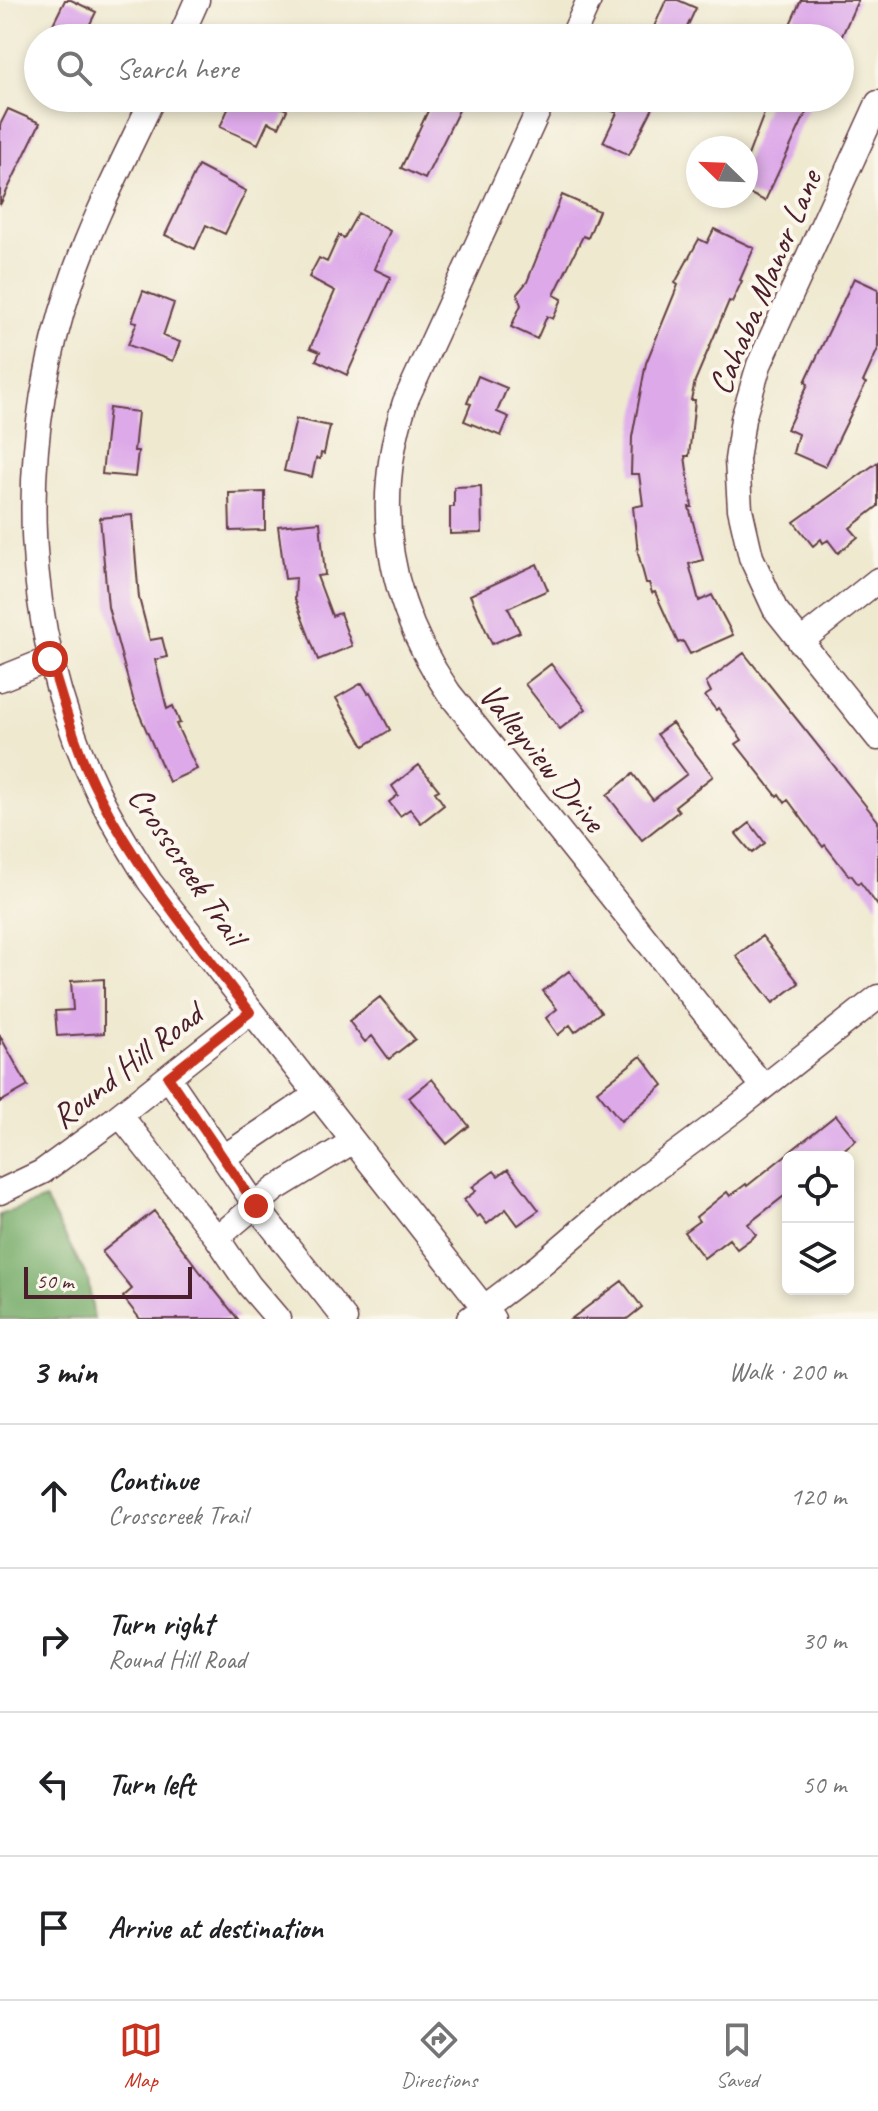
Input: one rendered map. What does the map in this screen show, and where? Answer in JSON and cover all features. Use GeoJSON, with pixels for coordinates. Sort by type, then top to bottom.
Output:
{"type":"FeatureCollection","features":[{"type":"Feature","properties":{"kind":"street"},"geometry":{"type":"LineString","coordinates":[[186,24],[197,0]]}},
{"type":"Feature","properties":{"kind":"street"},"geometry":{"type":"LineString","coordinates":[[578,24],[589,0]]}},
{"type":"Feature","properties":{"kind":"street","name":"Cahaba Manor Lane"},"geometry":{"type":"LineString","coordinates":[[878,103],[773,331],[752,385],[737,460],[740,509],[751,557],[775,609],[878,738]]}},
{"type":"Feature","properties":{"kind":"street","name":"Crosscreek Trail"},"geometry":{"type":"LineString","coordinates":[[147,112],[87,242],[70,287],[44,388],[32,483],[36,569],[50,659],[85,764],[123,839],[150,882],[482,1315]]}},
{"type":"Feature","properties":{"kind":"street","name":"Valleyview Drive"},"geometry":{"type":"LineString","coordinates":[[538,112],[405,402],[393,438],[386,525],[392,563],[417,638],[449,693],[763,1086]]}},
{"type":"Feature","properties":{"kind":"street"},"geometry":{"type":"LineString","coordinates":[[800,642],[878,580]]}},
{"type":"Feature","properties":{"kind":"street"},"geometry":{"type":"LineString","coordinates":[[0,679],[50,659]]}},
{"type":"Feature","properties":{"kind":"street"},"geometry":{"type":"LineString","coordinates":[[482,1315],[635,1184],[878,997]]}},
{"type":"Feature","properties":{"kind":"street","name":"Round Hill Road"},"geometry":{"type":"LineString","coordinates":[[0,1192],[42,1172],[250,1012]]}},
{"type":"Feature","properties":{"kind":"street"},"geometry":{"type":"LineString","coordinates":[[168,1077],[256,1206],[345,1319]]}},
{"type":"Feature","properties":{"kind":"street"},"geometry":{"type":"LineString","coordinates":[[224,1157],[316,1095]]}},
{"type":"Feature","properties":{"kind":"street"},"geometry":{"type":"LineString","coordinates":[[120,1115],[278,1319]]}},
{"type":"Feature","properties":{"kind":"street"},"geometry":{"type":"LineString","coordinates":[[217,1238],[299,1173],[352,1142]]}},
{"type":"Feature","properties":{"kind":"green space"},"geometry":{"type":"Polygon","coordinates":[[[45,1199],[88,1279],[94,1319],[0,1319],[0,1215],[45,1199]]]}},
{"type":"Feature","properties":{"kind":"building"},"geometry":{"type":"Polygon","coordinates":[[[65,0],[96,12],[90,24],[53,24],[65,0]]]}},
{"type":"Feature","properties":{"kind":"building"},"geometry":{"type":"Polygon","coordinates":[[[666,0],[678,0],[696,8],[689,24],[655,24],[666,0]]]}},
{"type":"Feature","properties":{"kind":"building"},"geometry":{"type":"Polygon","coordinates":[[[801,0],[858,0],[847,24],[790,24],[801,0]]]}},
{"type":"Feature","properties":{"kind":"building"},"geometry":{"type":"Polygon","coordinates":[[[8,109],[40,123],[0,205],[0,125],[8,109]]]}},
{"type":"Feature","properties":{"kind":"building"},"geometry":{"type":"Polygon","coordinates":[[[227,112],[286,112],[279,127],[268,122],[258,144],[220,127],[227,112]]]}},
{"type":"Feature","properties":{"kind":"building"},"geometry":{"type":"Polygon","coordinates":[[[427,112],[458,112],[425,179],[401,168],[427,112]]]}},
{"type":"Feature","properties":{"kind":"building"},"geometry":{"type":"Polygon","coordinates":[[[651,112],[629,155],[603,142],[617,113],[651,112]]]}},
{"type":"Feature","properties":{"kind":"building"},"geometry":{"type":"Polygon","coordinates":[[[765,112],[806,112],[765,201],[758,198],[758,136],[756,136],[765,112]]]}},
{"type":"Feature","properties":{"kind":"building"},"geometry":{"type":"Polygon","coordinates":[[[198,166],[246,191],[225,234],[206,225],[195,249],[165,235],[198,166]]]}},
{"type":"Feature","properties":{"kind":"building"},"geometry":{"type":"Polygon","coordinates":[[[562,195],[599,211],[588,238],[583,236],[554,295],[562,299],[553,319],[547,316],[537,339],[511,327],[521,305],[517,294],[527,282],[562,195]]]}},
{"type":"Feature","properties":{"kind":"building"},"geometry":{"type":"Polygon","coordinates":[[[358,213],[390,231],[374,269],[391,277],[347,375],[316,360],[320,352],[310,348],[335,291],[309,277],[319,258],[327,262],[339,235],[344,238],[358,213]]]}},
{"type":"Feature","properties":{"kind":"building"},"geometry":{"type":"Polygon","coordinates":[[[714,229],[754,248],[742,281],[732,302],[729,301],[695,381],[691,400],[695,400],[689,456],[685,456],[692,507],[689,507],[703,560],[689,564],[699,601],[712,595],[733,635],[690,654],[683,641],[678,643],[655,592],[652,593],[649,583],[646,583],[638,553],[633,507],[643,505],[639,474],[631,474],[632,437],[646,363],[678,285],[675,283],[699,239],[707,243],[714,229]]]}},
{"type":"Feature","properties":{"kind":"building"},"geometry":{"type":"Polygon","coordinates":[[[854,278],[878,289],[878,349],[863,382],[866,383],[825,467],[793,453],[798,434],[787,429],[808,384],[805,382],[854,278]]]}},
{"type":"Feature","properties":{"kind":"building"},"geometry":{"type":"Polygon","coordinates":[[[143,291],[174,303],[163,336],[180,342],[173,361],[128,345],[137,322],[132,321],[143,291]]]}},
{"type":"Feature","properties":{"kind":"building"},"geometry":{"type":"Polygon","coordinates":[[[478,376],[507,388],[497,412],[509,417],[501,436],[464,421],[471,404],[467,403],[478,376]]]}},
{"type":"Feature","properties":{"kind":"building"},"geometry":{"type":"Polygon","coordinates":[[[109,408],[138,412],[135,477],[102,474],[109,408]]]}},
{"type":"Feature","properties":{"kind":"building"},"geometry":{"type":"Polygon","coordinates":[[[296,419],[330,426],[324,454],[321,453],[320,459],[316,458],[312,477],[284,471],[296,419]]]}},
{"type":"Feature","properties":{"kind":"building"},"geometry":{"type":"Polygon","coordinates":[[[878,462],[878,506],[850,528],[858,537],[838,553],[828,540],[823,543],[821,539],[813,546],[794,522],[878,462]]]}},
{"type":"Feature","properties":{"kind":"building"},"geometry":{"type":"Polygon","coordinates":[[[481,486],[482,533],[450,534],[454,487],[481,486]]]}},
{"type":"Feature","properties":{"kind":"building"},"geometry":{"type":"Polygon","coordinates":[[[265,492],[265,530],[230,531],[229,493],[265,492]]]}},
{"type":"Feature","properties":{"kind":"building"},"geometry":{"type":"Polygon","coordinates":[[[132,515],[139,598],[150,640],[162,638],[167,657],[155,660],[167,709],[173,706],[180,723],[176,724],[197,769],[169,782],[134,702],[108,607],[100,518],[132,515]]]}},
{"type":"Feature","properties":{"kind":"building"},"geometry":{"type":"Polygon","coordinates":[[[320,522],[325,575],[317,576],[332,616],[340,613],[352,646],[318,660],[295,599],[296,578],[285,579],[278,526],[320,522]]]}},
{"type":"Feature","properties":{"kind":"building"},"geometry":{"type":"Polygon","coordinates":[[[537,564],[548,590],[508,608],[520,632],[492,644],[470,595],[537,564]]]}},
{"type":"Feature","properties":{"kind":"building"},"geometry":{"type":"Polygon","coordinates":[[[744,653],[878,821],[878,906],[860,882],[858,884],[849,876],[825,845],[823,847],[788,800],[785,803],[779,794],[777,796],[736,744],[742,740],[705,696],[711,692],[706,682],[744,653]]]}},
{"type":"Feature","properties":{"kind":"building"},"geometry":{"type":"Polygon","coordinates":[[[551,664],[586,709],[560,729],[525,684],[551,664]]]}},
{"type":"Feature","properties":{"kind":"building"},"geometry":{"type":"Polygon","coordinates":[[[362,683],[390,730],[364,746],[336,698],[362,683]]]}},
{"type":"Feature","properties":{"kind":"building"},"geometry":{"type":"Polygon","coordinates":[[[672,723],[713,776],[675,806],[679,811],[642,840],[607,795],[633,774],[653,800],[687,774],[657,734],[672,723]]]}},
{"type":"Feature","properties":{"kind":"building"},"geometry":{"type":"Polygon","coordinates":[[[419,765],[439,790],[435,792],[444,805],[421,823],[410,809],[400,816],[389,802],[398,795],[392,786],[419,765]]]}},
{"type":"Feature","properties":{"kind":"building"},"geometry":{"type":"Polygon","coordinates":[[[750,823],[765,843],[752,853],[736,834],[750,823]]]}},
{"type":"Feature","properties":{"kind":"building"},"geometry":{"type":"Polygon","coordinates":[[[762,936],[799,983],[773,1003],[736,956],[762,936]]]}},
{"type":"Feature","properties":{"kind":"building"},"geometry":{"type":"Polygon","coordinates":[[[569,971],[601,1012],[575,1032],[570,1025],[558,1035],[546,1018],[557,1009],[543,991],[569,971]]]}},
{"type":"Feature","properties":{"kind":"building"},"geometry":{"type":"Polygon","coordinates":[[[104,979],[104,1033],[57,1036],[55,1011],[73,1010],[71,981],[104,979]]]}},
{"type":"Feature","properties":{"kind":"building"},"geometry":{"type":"Polygon","coordinates":[[[380,997],[415,1039],[389,1059],[372,1036],[365,1042],[349,1021],[380,997]]]}},
{"type":"Feature","properties":{"kind":"building"},"geometry":{"type":"Polygon","coordinates":[[[0,1036],[28,1086],[0,1102],[0,1036]]]}},
{"type":"Feature","properties":{"kind":"building"},"geometry":{"type":"Polygon","coordinates":[[[641,1056],[663,1085],[621,1121],[597,1091],[641,1056]]]}},
{"type":"Feature","properties":{"kind":"building"},"geometry":{"type":"Polygon","coordinates":[[[432,1079],[469,1126],[447,1144],[409,1098],[432,1079]]]}},
{"type":"Feature","properties":{"kind":"building"},"geometry":{"type":"Polygon","coordinates":[[[836,1115],[856,1140],[842,1151],[791,1151],[836,1115]]]}},
{"type":"Feature","properties":{"kind":"building"},"geometry":{"type":"Polygon","coordinates":[[[782,1158],[782,1198],[748,1224],[756,1235],[737,1249],[729,1239],[704,1258],[684,1232],[699,1221],[696,1217],[727,1192],[730,1196],[782,1158]]]}},
{"type":"Feature","properties":{"kind":"building"},"geometry":{"type":"Polygon","coordinates":[[[508,1169],[539,1210],[518,1225],[506,1209],[487,1224],[464,1200],[476,1191],[472,1187],[494,1171],[498,1176],[508,1169]]]}},
{"type":"Feature","properties":{"kind":"building"},"geometry":{"type":"Polygon","coordinates":[[[154,1211],[238,1319],[140,1319],[123,1297],[132,1289],[102,1252],[154,1211]]]}},
{"type":"Feature","properties":{"kind":"building"},"geometry":{"type":"Polygon","coordinates":[[[622,1281],[642,1307],[627,1319],[571,1319],[622,1281]]]}},
{"type":"Feature","properties":{"kind":"route"},"geometry":{"type":"LineString","coordinates":[[50,659],[85,764],[123,839],[150,882],[250,1012],[168,1077],[256,1206]]}}]}
